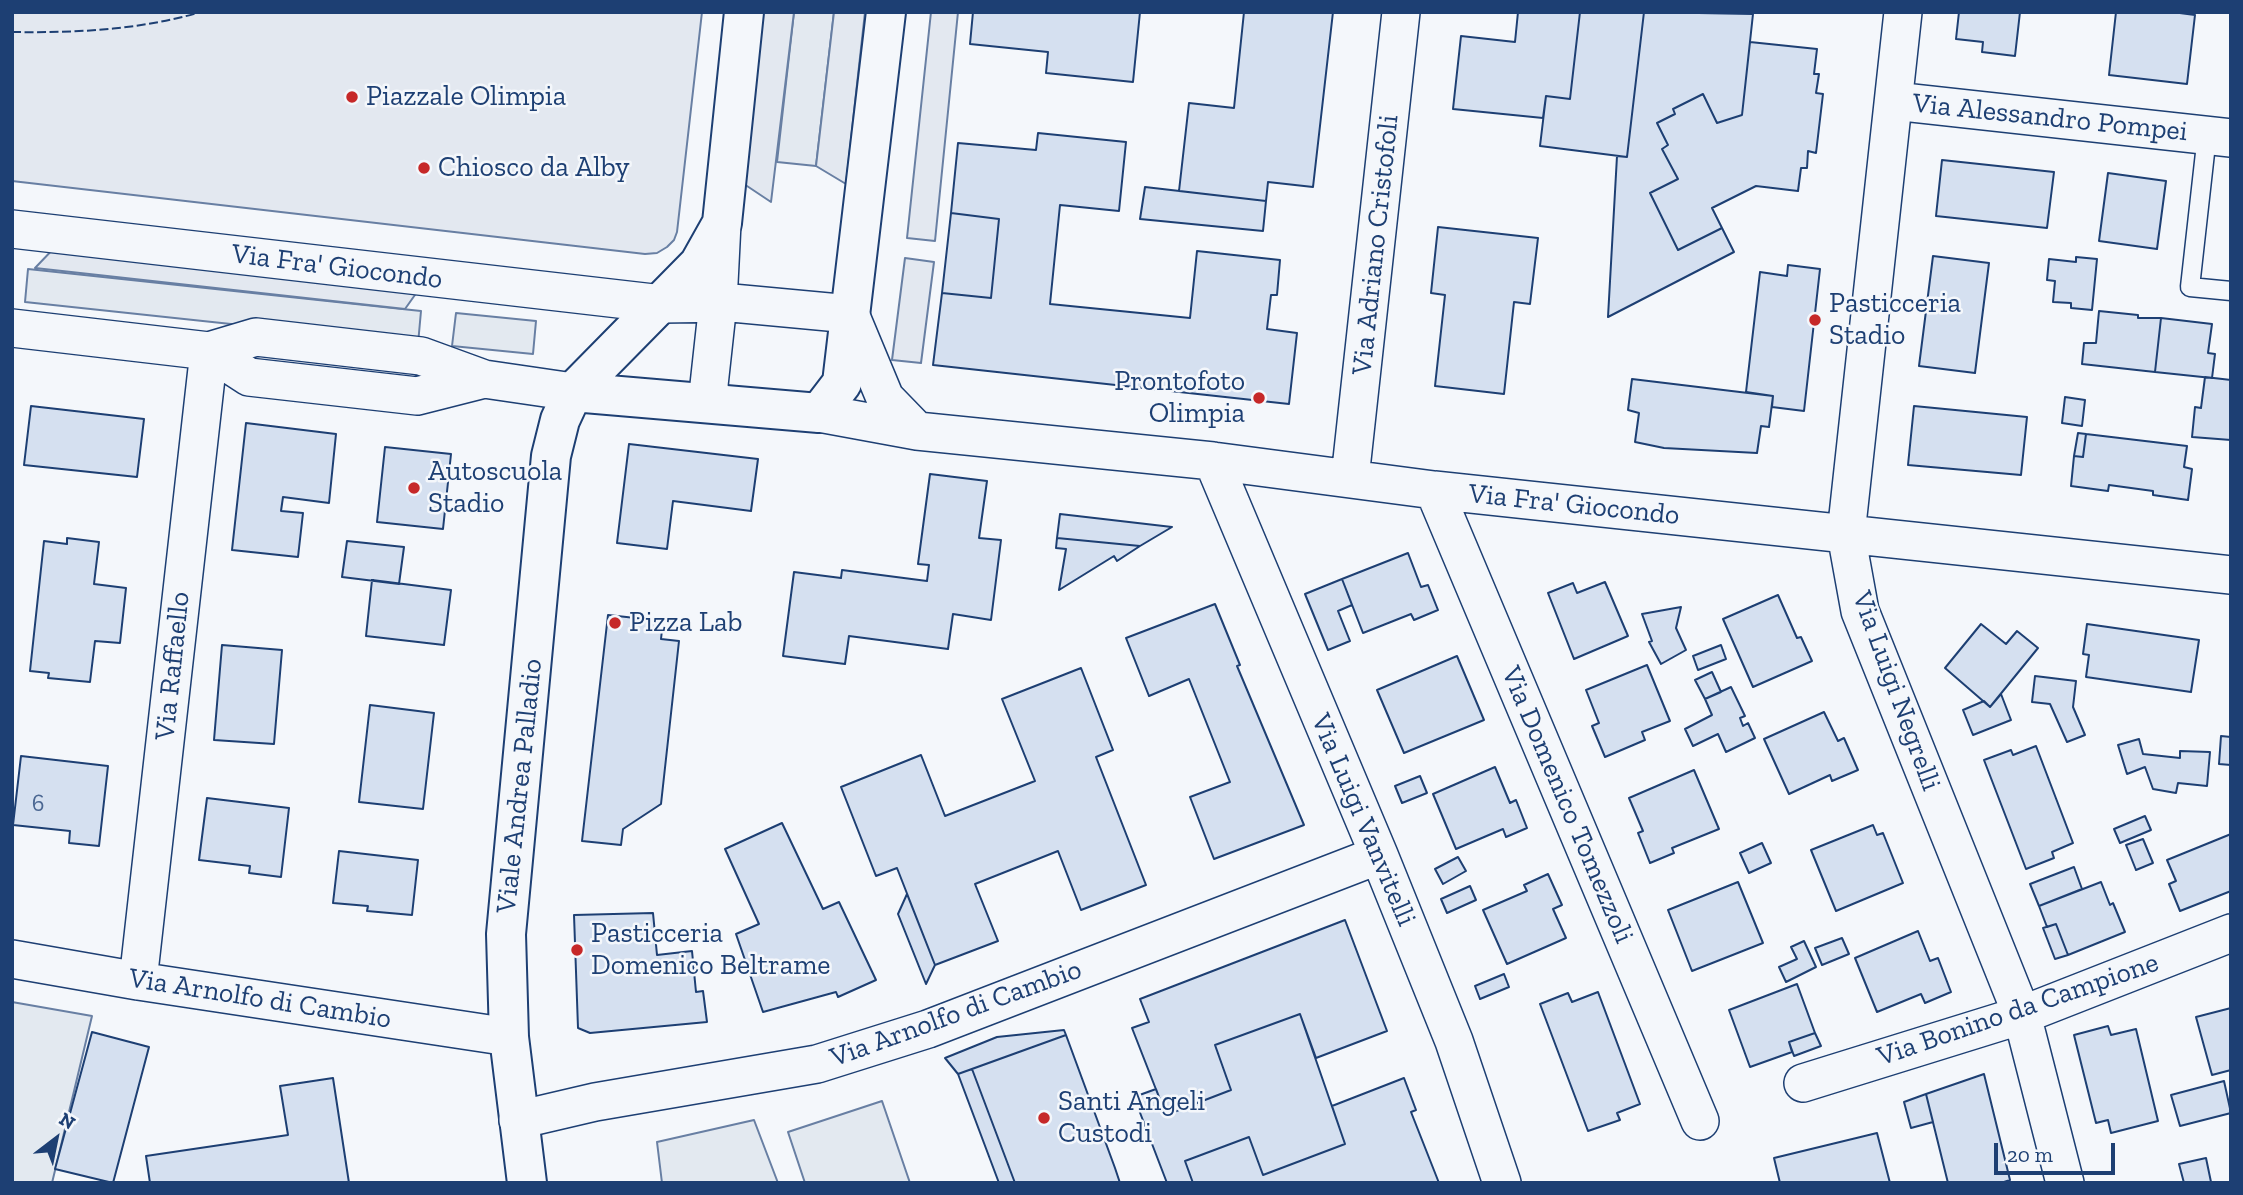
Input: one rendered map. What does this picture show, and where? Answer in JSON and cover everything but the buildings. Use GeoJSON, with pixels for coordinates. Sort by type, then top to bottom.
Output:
{"type":"FeatureCollection","features":[{"type":"Feature","properties":{"kind":"street"},"geometry":{"type":"LineString","coordinates":[[711,403],[709,385],[718,303],[722,223],[744,12]]}},
{"type":"Feature","properties":{"kind":"street"},"geometry":{"type":"LineString","coordinates":[[819,413],[842,383],[886,12]]}},
{"type":"Feature","properties":{"kind":"street","name":"Via Adriano Cristofoli"},"geometry":{"type":"LineString","coordinates":[[1350,478],[1401,12]]}},
{"type":"Feature","properties":{"kind":"street","name":"Via Luigi Negrelli"},"geometry":{"type":"LineString","coordinates":[[1903,12],[1846,534],[1860,611],[2022,1015],[2065,1183]]}},
{"type":"Feature","properties":{"kind":"street","name":"Via Alessandro Pompei"},"geometry":{"type":"LineString","coordinates":[[1894,101],[2219,136]]}},
{"type":"Feature","properties":{"kind":"street"},"geometry":{"type":"LineString","coordinates":[[573,392],[699,264],[722,223]]}},
{"type":"Feature","properties":{"kind":"street","name":"Via Fra' Giocondo"},"geometry":{"type":"LineString","coordinates":[[12,229],[662,304]]}},
{"type":"Feature","properties":{"kind":"street"},"geometry":{"type":"LineString","coordinates":[[662,304],[732,303],[850,314]]}},
{"type":"Feature","properties":{"kind":"street"},"geometry":{"type":"LineString","coordinates":[[850,314],[885,398],[917,431]]}},
{"type":"Feature","properties":{"kind":"street"},"geometry":{"type":"LineString","coordinates":[[12,328],[209,351],[249,377],[417,396],[484,379],[573,392],[819,413],[917,431]]}},
{"type":"Feature","properties":{"kind":"street","name":"Via Raffaello"},"geometry":{"type":"LineString","coordinates":[[138,981],[209,351]]}},
{"type":"Feature","properties":{"kind":"street","name":"Viale Andrea Palladio"},"geometry":{"type":"LineString","coordinates":[[527,1183],[509,1037],[506,934],[551,456],[559,420],[573,392]]}},
{"type":"Feature","properties":{"kind":"street","name":"Via Fra' Giocondo"},"geometry":{"type":"LineString","coordinates":[[917,431],[1213,461],[1434,490],[2231,575]]}},
{"type":"Feature","properties":{"kind":"street","name":"Via Luigi Vanvitelli"},"geometry":{"type":"LineString","coordinates":[[1213,461],[1379,855],[1454,1041],[1502,1183]]}},
{"type":"Feature","properties":{"kind":"street","name":"Via Domenico Tomezzoli"},"geometry":{"type":"LineString","coordinates":[[1434,490],[1700,1121]]}},
{"type":"Feature","properties":{"kind":"street","name":"Via Arnolfo di Cambio"},"geometry":{"type":"LineString","coordinates":[[518,1121],[595,1102],[817,1064],[928,1029],[1379,855]]}},
{"type":"Feature","properties":{"kind":"street","name":"Via Bonino da Campione"},"geometry":{"type":"LineString","coordinates":[[1803,1083],[2022,1015],[2231,933]]}},
{"type":"Feature","properties":{"kind":"street","name":"Via Arnolfo di Cambio"},"geometry":{"type":"LineString","coordinates":[[12,959],[138,981],[509,1037]]}},
{"type":"Feature","properties":{"kind":"lane","name":"Via Alessandro Pompei"},"geometry":{"type":"LineString","coordinates":[[2219,136],[2190,287],[2231,291]]}},
{"type":"Feature","properties":{"kind":"shaded area","name":"Piazzale Olimpia"},"geometry":{"type":"Polygon","coordinates":[[[12,12],[702,12],[677,232],[667,247],[657,253],[645,254],[12,181],[12,12]]]}},
{"type":"Feature","properties":{"kind":"shaded area"},"geometry":{"type":"Polygon","coordinates":[[[763,12],[794,12],[771,202],[744,184],[763,12]]]}},
{"type":"Feature","properties":{"kind":"shaded area"},"geometry":{"type":"Polygon","coordinates":[[[794,12],[834,12],[816,166],[777,162],[794,12]]]}},
{"type":"Feature","properties":{"kind":"shaded area"},"geometry":{"type":"Polygon","coordinates":[[[834,12],[865,12],[846,184],[816,166],[834,12]]]}},
{"type":"Feature","properties":{"kind":"shaded area"},"geometry":{"type":"Polygon","coordinates":[[[931,12],[958,12],[935,241],[907,238],[931,12]]]}},
{"type":"Feature","properties":{"kind":"shaded area"},"geometry":{"type":"Polygon","coordinates":[[[58,244],[422,285],[405,309],[35,268],[58,244]]]}},
{"type":"Feature","properties":{"kind":"shaded area"},"geometry":{"type":"Polygon","coordinates":[[[905,258],[934,262],[921,363],[892,360],[905,258]]]}},
{"type":"Feature","properties":{"kind":"shaded area"},"geometry":{"type":"Polygon","coordinates":[[[28,269],[421,311],[418,344],[25,302],[28,269]]]}},
{"type":"Feature","properties":{"kind":"shaded area"},"geometry":{"type":"Polygon","coordinates":[[[456,313],[536,321],[533,354],[452,346],[456,313]]]}},
{"type":"Feature","properties":{"kind":"shaded area"},"geometry":{"type":"Polygon","coordinates":[[[12,1002],[92,1016],[52,1183],[12,1183],[12,1002]]]}},
{"type":"Feature","properties":{"kind":"shaded area"},"geometry":{"type":"Polygon","coordinates":[[[882,1101],[910,1183],[805,1183],[788,1132],[882,1101]]]}},
{"type":"Feature","properties":{"kind":"shaded area"},"geometry":{"type":"Polygon","coordinates":[[[754,1120],[778,1183],[662,1183],[657,1142],[754,1120]]]}},
{"type":"Feature","properties":{"kind":"fence"},"geometry":{"type":"LineString","coordinates":[[12,32],[107,29],[154,23],[201,12]]}},
{"type":"Feature","properties":{"kind":"place","name":"Piazzale Olimpia"},"geometry":{"type":"Point","coordinates":[352,97]}},
{"type":"Feature","properties":{"kind":"place","name":"Chiosco da Alby"},"geometry":{"type":"Point","coordinates":[424,168]}},
{"type":"Feature","properties":{"kind":"place","name":"Pasticceria Stadio"},"geometry":{"type":"Point","coordinates":[1815,320]}},
{"type":"Feature","properties":{"kind":"place","name":"Prontofoto Olimpia"},"geometry":{"type":"Point","coordinates":[1259,398]}},
{"type":"Feature","properties":{"kind":"place","name":"Autoscuola Stadio"},"geometry":{"type":"Point","coordinates":[414,488]}},
{"type":"Feature","properties":{"kind":"place","name":"Pizza Lab"},"geometry":{"type":"Point","coordinates":[615,623]}},
{"type":"Feature","properties":{"kind":"place","name":"Pasticceria Domenico Beltrame"},"geometry":{"type":"Point","coordinates":[577,950]}},
{"type":"Feature","properties":{"kind":"place","name":"Santi Angeli Custodi"},"geometry":{"type":"Point","coordinates":[1044,1118]}}]}
